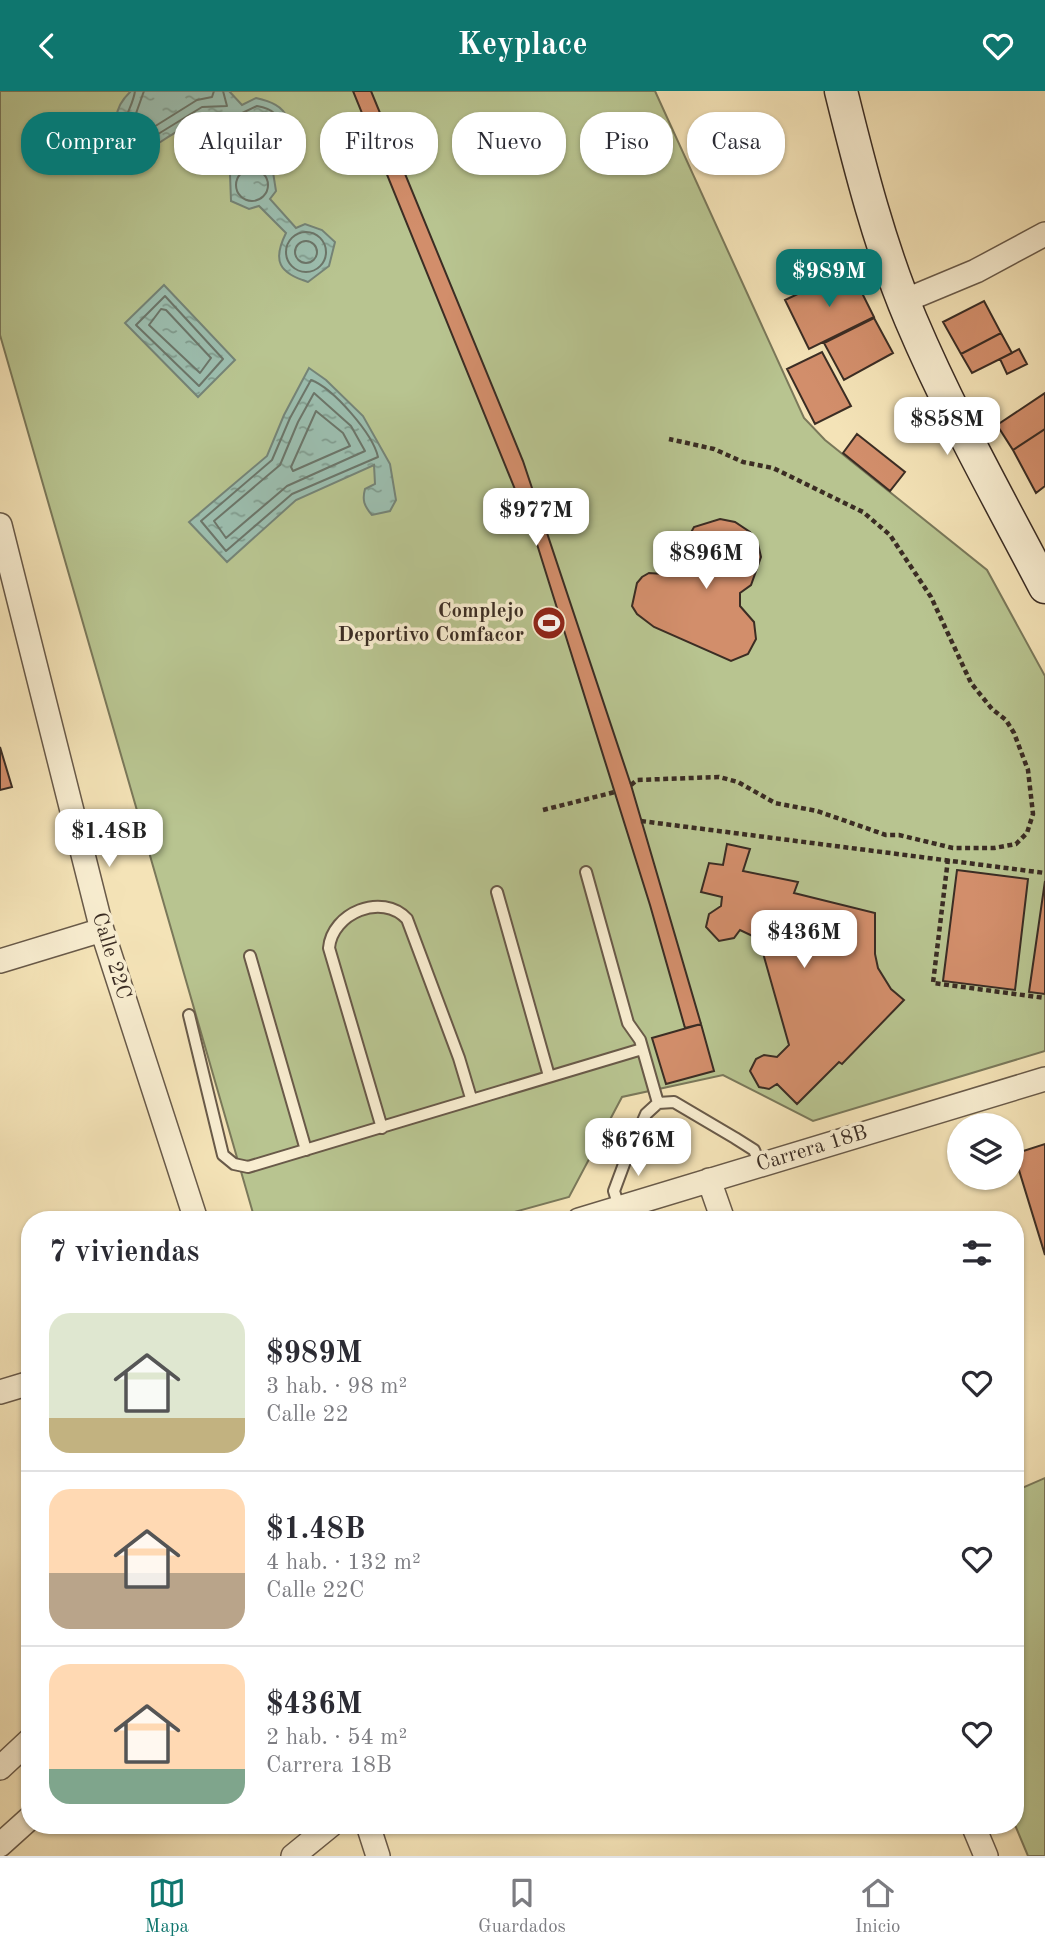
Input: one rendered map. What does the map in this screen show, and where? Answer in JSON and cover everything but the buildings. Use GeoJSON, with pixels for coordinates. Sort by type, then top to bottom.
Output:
{"type":"FeatureCollection","features":[{"type":"Feature","properties":{"kind":"street"},"geometry":{"type":"LineString","coordinates":[[841,91],[857,155],[904,302],[940,385],[1045,587]]}},
{"type":"Feature","properties":{"kind":"street"},"geometry":{"type":"LineString","coordinates":[[904,302],[976,271],[1045,233]]}},
{"type":"Feature","properties":{"kind":"street","name":"Calle 22C"},"geometry":{"type":"LineString","coordinates":[[0,525],[8,576],[102,930],[192,1211]]}},
{"type":"Feature","properties":{"kind":"street"},"geometry":{"type":"LineString","coordinates":[[0,961],[102,930]]}},
{"type":"Feature","properties":{"kind":"street","name":"Carrera 18B"},"geometry":{"type":"LineString","coordinates":[[607,1211],[1045,1079]]}},
{"type":"Feature","properties":{"kind":"street"},"geometry":{"type":"LineString","coordinates":[[709,1180],[720,1211]]}},
{"type":"Feature","properties":{"kind":"street"},"geometry":{"type":"LineString","coordinates":[[0,1392],[21,1386]]}},
{"type":"Feature","properties":{"kind":"street"},"geometry":{"type":"LineString","coordinates":[[0,1768],[21,1749]]}},
{"type":"Feature","properties":{"kind":"street"},"geometry":{"type":"LineString","coordinates":[[0,1845],[21,1826]]}},
{"type":"Feature","properties":{"kind":"street"},"geometry":{"type":"LineString","coordinates":[[293,1856],[320,1834]]}},
{"type":"Feature","properties":{"kind":"street"},"geometry":{"type":"LineString","coordinates":[[371,1834],[377,1856]]}},
{"type":"Feature","properties":{"kind":"street"},"geometry":{"type":"LineString","coordinates":[[977,1834],[986,1856]]}},
{"type":"Feature","properties":{"kind":"lane"},"geometry":{"type":"LineString","coordinates":[[586,872],[628,1023],[642,1049],[658,1103]]}},
{"type":"Feature","properties":{"kind":"lane"},"geometry":{"type":"LineString","coordinates":[[497,892],[549,1076]]}},
{"type":"Feature","properties":{"kind":"lane"},"geometry":{"type":"LineString","coordinates":[[382,1128],[329,948],[337,926],[354,911],[381,908],[399,911],[407,919],[459,1058],[471,1098]]}},
{"type":"Feature","properties":{"kind":"lane"},"geometry":{"type":"LineString","coordinates":[[250,956],[306,1150]]}},
{"type":"Feature","properties":{"kind":"lane"},"geometry":{"type":"LineString","coordinates":[[189,1015],[223,1155],[234,1164],[248,1167],[382,1128],[471,1098],[642,1049]]}},
{"type":"Feature","properties":{"kind":"lane"},"geometry":{"type":"LineString","coordinates":[[619,1207],[614,1191],[624,1164],[646,1114],[658,1103],[674,1102],[735,1137],[754,1150],[760,1164]]}},
{"type":"Feature","properties":{"kind":"path"},"geometry":{"type":"LineString","coordinates":[[631,785],[637,779],[719,777],[738,782],[775,803],[817,811],[886,835],[899,835],[953,848],[994,848],[1016,844],[1027,832],[1033,814],[1028,770],[1014,733],[1006,720],[992,709],[971,683],[931,597],[890,535],[863,512],[773,468],[743,462],[714,449],[669,439]]}},
{"type":"Feature","properties":{"kind":"path"},"geometry":{"type":"LineString","coordinates":[[543,810],[615,792]]}},
{"type":"Feature","properties":{"kind":"path"},"geometry":{"type":"LineString","coordinates":[[641,821],[1045,873]]}},
{"type":"Feature","properties":{"kind":"path"},"geometry":{"type":"LineString","coordinates":[[948,859],[933,983],[1045,998]]}},
{"type":"Feature","properties":{"kind":"green space","name":"Complejo Deportivo Comfacor"},"geometry":{"type":"Polygon","coordinates":[[[0,91],[655,91],[665,112],[580,112],[580,175],[673,175],[673,131],[687,161],[687,175],[693,175],[804,418],[825,440],[987,570],[1045,676],[1045,1051],[813,1121],[723,1075],[622,1097],[569,1197],[518,1211],[252,1211],[0,335],[0,91]]]}},
{"type":"Feature","properties":{"kind":"green space"},"geometry":{"type":"Polygon","coordinates":[[[1045,1478],[1045,1856],[1028,1856],[1019,1834],[1024,1834],[1024,1487],[1045,1478]]]}},
{"type":"Feature","properties":{"kind":"water"},"geometry":{"type":"Polygon","coordinates":[[[131,91],[229,91],[242,105],[256,98],[276,105],[283,112],[174,112],[174,133],[160,142],[160,112],[118,112],[131,91]]]}},
{"type":"Feature","properties":{"kind":"water"},"geometry":{"type":"Polygon","coordinates":[[[230,175],[273,175],[276,191],[270,199],[296,228],[305,224],[322,230],[335,242],[329,266],[308,282],[290,274],[281,265],[279,258],[286,233],[259,206],[249,209],[231,201],[230,175]]]}},
{"type":"Feature","properties":{"kind":"water"},"geometry":{"type":"Polygon","coordinates":[[[164,285],[235,360],[198,397],[125,323],[164,285]]]}},
{"type":"Feature","properties":{"kind":"water"},"geometry":{"type":"Polygon","coordinates":[[[309,368],[326,380],[363,416],[390,464],[396,500],[390,511],[372,515],[367,509],[364,493],[365,489],[375,484],[374,465],[296,500],[227,562],[189,522],[267,456],[284,415],[309,368]]]}},
{"type":"Feature","properties":{"kind":"place","name":"Complejo Deportivo Comfacor"},"geometry":{"type":"Point","coordinates":[549,623]}}]}
